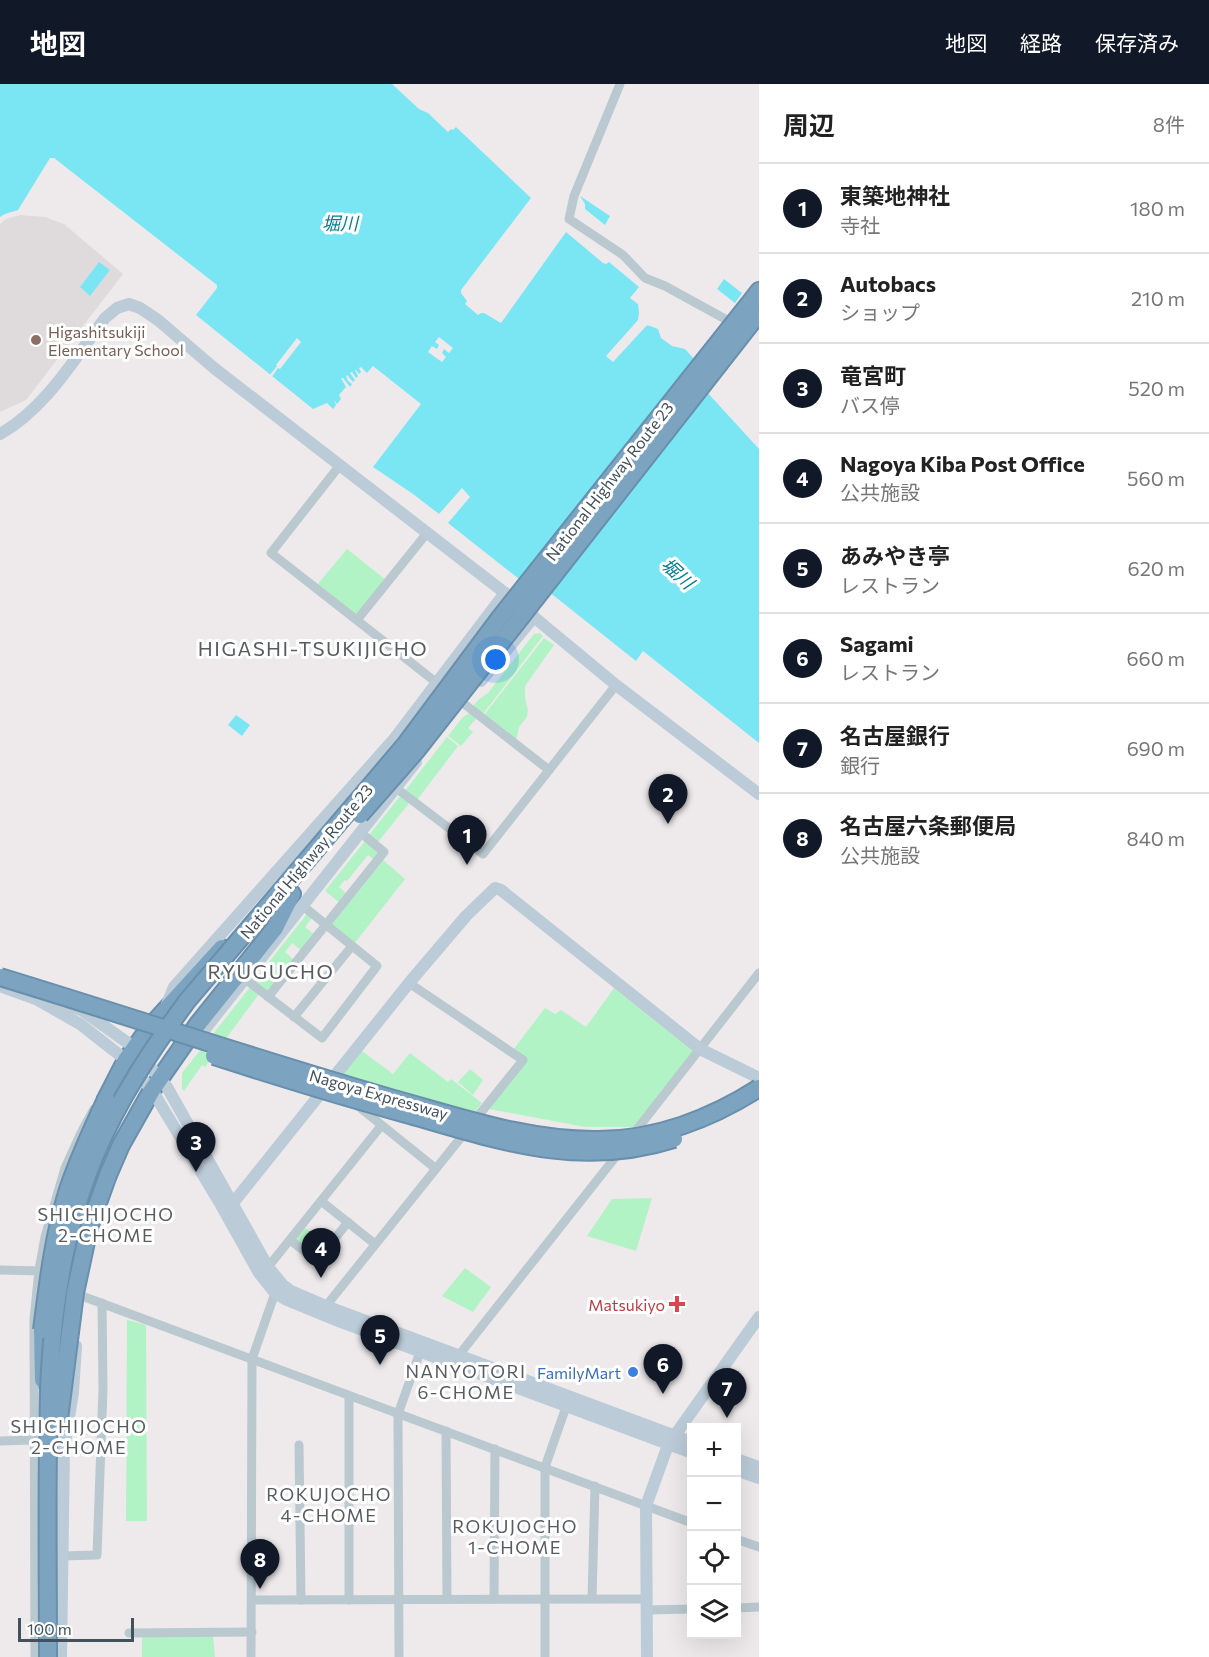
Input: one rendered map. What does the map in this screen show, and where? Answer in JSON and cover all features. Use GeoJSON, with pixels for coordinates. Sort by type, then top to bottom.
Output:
{"type":"FeatureCollection","features":[{"type":"Feature","properties":{"kind":"highway","name":"National Highway Route 23"},"geometry":{"type":"LineString","coordinates":[[60,1657],[57,1434],[63,1332],[72,1263],[86,1209],[118,1126],[164,1048],[228,966],[290,899],[499,620],[756,303]]}},
{"type":"Feature","properties":{"kind":"highway","name":"National Highway Route 23"},"geometry":{"type":"LineString","coordinates":[[48,1657],[47,1514],[50,1370],[63,1263],[75,1214],[96,1154],[126,1091],[156,1044],[187,1001],[290,899]]}},
{"type":"Feature","properties":{"kind":"highway"},"geometry":{"type":"LineString","coordinates":[[49,1412],[43,1395],[42,1330],[51,1259],[67,1194],[106,1099],[131,1054],[165,1010],[259,908],[290,899]]}},
{"type":"Feature","properties":{"kind":"highway"},"geometry":{"type":"LineString","coordinates":[[57,1434],[75,1293],[89,1228],[108,1175],[156,1084],[186,1040],[274,928],[290,899]]}},
{"type":"Feature","properties":{"kind":"highway","name":"Nagoya Expressway"},"geometry":{"type":"LineString","coordinates":[[0,979],[360,1089],[509,1130],[540,1136],[573,1140],[642,1136],[684,1125],[719,1111],[759,1089]]}},
{"type":"Feature","properties":{"kind":"highway","name":"Nagoya Expressway"},"geometry":{"type":"LineString","coordinates":[[0,988],[267,1073],[507,1142],[565,1152],[605,1152],[644,1148],[706,1128],[726,1119],[759,1098]]}},
{"type":"Feature","properties":{"kind":"highway"},"geometry":{"type":"LineString","coordinates":[[267,1073],[278,1084],[388,1119],[516,1154],[550,1160],[584,1162],[617,1161],[646,1152],[759,1098]]}},
{"type":"Feature","properties":{"kind":"highway"},"geometry":{"type":"LineString","coordinates":[[360,1089],[375,1087],[542,1127],[620,1130],[683,1124],[720,1115],[759,1089]]}},
{"type":"Feature","properties":{"kind":"street"},"geometry":{"type":"LineString","coordinates":[[620,84],[574,196],[569,219],[622,255],[645,278],[665,286],[727,320],[759,326]]}},
{"type":"Feature","properties":{"kind":"street"},"geometry":{"type":"LineString","coordinates":[[0,434],[35,408],[105,318],[117,308],[129,304],[140,308],[505,593],[616,685],[759,794]]}},
{"type":"Feature","properties":{"kind":"street"},"geometry":{"type":"LineString","coordinates":[[339,465],[271,553],[464,701],[549,770]]}},
{"type":"Feature","properties":{"kind":"street"},"geometry":{"type":"LineString","coordinates":[[357,620],[427,533]]}},
{"type":"Feature","properties":{"kind":"street"},"geometry":{"type":"LineString","coordinates":[[165,1010],[174,987],[395,738],[505,593]]}},
{"type":"Feature","properties":{"kind":"street"},"geometry":{"type":"LineString","coordinates":[[186,1040],[205,1029],[245,979],[290,899],[361,833],[464,701],[534,617]]}},
{"type":"Feature","properties":{"kind":"street"},"geometry":{"type":"LineString","coordinates":[[396,788],[483,854],[616,685]]}},
{"type":"Feature","properties":{"kind":"street"},"geometry":{"type":"LineString","coordinates":[[268,997],[384,852],[361,833]]}},
{"type":"Feature","properties":{"kind":"street"},"geometry":{"type":"LineString","coordinates":[[233,1203],[410,983],[466,916],[495,888],[501,890],[700,1049],[759,1078]]}},
{"type":"Feature","properties":{"kind":"street"},"geometry":{"type":"LineString","coordinates":[[245,979],[322,1038],[377,966],[290,899]]}},
{"type":"Feature","properties":{"kind":"street"},"geometry":{"type":"LineString","coordinates":[[294,1017],[352,946]]}},
{"type":"Feature","properties":{"kind":"street"},"geometry":{"type":"LineString","coordinates":[[459,1355],[759,973]]}},
{"type":"Feature","properties":{"kind":"street"},"geometry":{"type":"LineString","coordinates":[[0,979],[83,1011],[131,1054],[156,1084],[259,1274],[279,1289]]}},
{"type":"Feature","properties":{"kind":"street"},"geometry":{"type":"LineString","coordinates":[[325,1311],[375,1244],[523,1060],[410,983]]}},
{"type":"Feature","properties":{"kind":"street"},"geometry":{"type":"LineString","coordinates":[[0,988],[36,999],[71,1019],[107,1044],[131,1054]]}},
{"type":"Feature","properties":{"kind":"street"},"geometry":{"type":"LineString","coordinates":[[330,1083],[435,1168]]}},
{"type":"Feature","properties":{"kind":"street"},"geometry":{"type":"LineString","coordinates":[[156,1084],[167,1087],[287,1300],[459,1355],[671,1440],[687,1450]]}},
{"type":"Feature","properties":{"kind":"street"},"geometry":{"type":"LineString","coordinates":[[35,1657],[34,1319],[39,1270],[45,1237],[66,1168],[93,1110],[106,1099]]}},
{"type":"Feature","properties":{"kind":"street"},"geometry":{"type":"LineString","coordinates":[[60,1657],[64,1449],[73,1392],[82,1296],[101,1214],[133,1125]]}},
{"type":"Feature","properties":{"kind":"street"},"geometry":{"type":"LineString","coordinates":[[268,1267],[381,1126]]}},
{"type":"Feature","properties":{"kind":"street"},"geometry":{"type":"LineString","coordinates":[[321,1201],[375,1244]]}},
{"type":"Feature","properties":{"kind":"street"},"geometry":{"type":"LineString","coordinates":[[290,1240],[317,1262],[348,1222]]}},
{"type":"Feature","properties":{"kind":"street"},"geometry":{"type":"LineString","coordinates":[[0,1269],[39,1270],[84,1283]]}},
{"type":"Feature","properties":{"kind":"street"},"geometry":{"type":"LineString","coordinates":[[251,1657],[252,1359],[279,1289]]}},
{"type":"Feature","properties":{"kind":"street"},"geometry":{"type":"LineString","coordinates":[[82,1296],[687,1520]]}},
{"type":"Feature","properties":{"kind":"street"},"geometry":{"type":"LineString","coordinates":[[62,1556],[98,1555],[103,1389],[102,1303]]}},
{"type":"Feature","properties":{"kind":"street"},"geometry":{"type":"LineString","coordinates":[[325,1311],[420,1352],[566,1407],[671,1440],[687,1442]]}},
{"type":"Feature","properties":{"kind":"street"},"geometry":{"type":"LineString","coordinates":[[646,1657],[646,1506],[671,1440],[759,1317]]}},
{"type":"Feature","properties":{"kind":"street"},"geometry":{"type":"LineString","coordinates":[[399,1657],[398,1414],[420,1352]]}},
{"type":"Feature","properties":{"kind":"street"},"geometry":{"type":"LineString","coordinates":[[349,1396],[350,1600]]}},
{"type":"Feature","properties":{"kind":"street"},"geometry":{"type":"LineString","coordinates":[[545,1657],[545,1467],[566,1407]]}},
{"type":"Feature","properties":{"kind":"street"},"geometry":{"type":"LineString","coordinates":[[446,1431],[447,1599]]}},
{"type":"Feature","properties":{"kind":"street"},"geometry":{"type":"LineString","coordinates":[[0,1441],[33,1440]]}},
{"type":"Feature","properties":{"kind":"street"},"geometry":{"type":"LineString","coordinates":[[299,1445],[301,1600]]}},
{"type":"Feature","properties":{"kind":"street"},"geometry":{"type":"LineString","coordinates":[[494,1599],[495,1449]]}},
{"type":"Feature","properties":{"kind":"street"},"geometry":{"type":"LineString","coordinates":[[741,1461],[759,1467]]}},
{"type":"Feature","properties":{"kind":"street"},"geometry":{"type":"LineString","coordinates":[[741,1472],[759,1478]]}},
{"type":"Feature","properties":{"kind":"street"},"geometry":{"type":"LineString","coordinates":[[592,1599],[595,1486]]}},
{"type":"Feature","properties":{"kind":"street"},"geometry":{"type":"LineString","coordinates":[[741,1541],[759,1547]]}},
{"type":"Feature","properties":{"kind":"street"},"geometry":{"type":"LineString","coordinates":[[252,1600],[592,1599],[687,1608]]}},
{"type":"Feature","properties":{"kind":"street"},"geometry":{"type":"LineString","coordinates":[[741,1608],[759,1607]]}},
{"type":"Feature","properties":{"kind":"street"},"geometry":{"type":"LineString","coordinates":[[129,1633],[252,1632]]}},
{"type":"Feature","properties":{"kind":"shaded area","name":"Higashitsukiji Elementary School"},"geometry":{"type":"Polygon","coordinates":[[[20,215],[45,217],[64,224],[123,274],[26,400],[0,412],[0,224],[6,219],[20,215]]]}},
{"type":"Feature","properties":{"kind":"green space"},"geometry":{"type":"Polygon","coordinates":[[[347,549],[386,580],[356,617],[317,585],[347,549]]]}},
{"type":"Feature","properties":{"kind":"green space"},"geometry":{"type":"Polygon","coordinates":[[[540,633],[543,636],[483,714],[473,706],[488,693],[534,634],[540,633]]]}},
{"type":"Feature","properties":{"kind":"green space"},"geometry":{"type":"Polygon","coordinates":[[[544,638],[554,645],[525,686],[527,717],[519,727],[516,741],[484,715],[544,638]]]}},
{"type":"Feature","properties":{"kind":"green space"},"geometry":{"type":"Polygon","coordinates":[[[469,713],[476,719],[468,728],[473,732],[461,746],[448,736],[469,713]]]}},
{"type":"Feature","properties":{"kind":"green space"},"geometry":{"type":"Polygon","coordinates":[[[447,737],[458,746],[417,800],[405,791],[447,737]]]}},
{"type":"Feature","properties":{"kind":"green space"},"geometry":{"type":"Polygon","coordinates":[[[401,795],[410,802],[378,842],[369,835],[401,795]]]}},
{"type":"Feature","properties":{"kind":"green space"},"geometry":{"type":"Polygon","coordinates":[[[366,840],[379,854],[374,860],[368,855],[347,881],[345,880],[339,887],[347,894],[340,903],[325,891],[366,840]]]}},
{"type":"Feature","properties":{"kind":"green space"},"geometry":{"type":"Polygon","coordinates":[[[383,860],[405,879],[354,944],[330,925],[383,860]]]}},
{"type":"Feature","properties":{"kind":"green space"},"geometry":{"type":"Polygon","coordinates":[[[307,914],[312,918],[305,927],[315,935],[302,951],[292,943],[285,952],[295,961],[269,992],[253,982],[307,914]]]}},
{"type":"Feature","properties":{"kind":"green space"},"geometry":{"type":"Polygon","coordinates":[[[251,986],[259,994],[205,1067],[202,1065],[184,1091],[182,1073],[251,986]]]}},
{"type":"Feature","properties":{"kind":"green space"},"geometry":{"type":"Polygon","coordinates":[[[614,988],[693,1051],[636,1127],[585,1127],[484,1108],[524,1060],[513,1050],[545,1008],[555,1014],[561,1010],[586,1027],[614,988]]]}},
{"type":"Feature","properties":{"kind":"green space"},"geometry":{"type":"Polygon","coordinates":[[[362,1051],[393,1074],[410,1053],[448,1082],[451,1079],[482,1103],[453,1137],[380,1115],[337,1081],[362,1051]]]}},
{"type":"Feature","properties":{"kind":"green space"},"geometry":{"type":"Polygon","coordinates":[[[470,1069],[483,1080],[473,1095],[458,1082],[470,1069]]]}},
{"type":"Feature","properties":{"kind":"green space"},"geometry":{"type":"Polygon","coordinates":[[[652,1198],[636,1251],[587,1236],[612,1199],[652,1198]]]}},
{"type":"Feature","properties":{"kind":"green space"},"geometry":{"type":"Polygon","coordinates":[[[304,1227],[327,1245],[317,1260],[292,1241],[304,1227]]]}},
{"type":"Feature","properties":{"kind":"green space"},"geometry":{"type":"Polygon","coordinates":[[[465,1268],[491,1287],[473,1312],[442,1296],[465,1268]]]}},
{"type":"Feature","properties":{"kind":"green space"},"geometry":{"type":"Polygon","coordinates":[[[127,1320],[146,1325],[147,1521],[126,1521],[127,1320]]]}},
{"type":"Feature","properties":{"kind":"green space"},"geometry":{"type":"Polygon","coordinates":[[[142,1635],[213,1636],[215,1657],[142,1657],[142,1635]]]}},
{"type":"Feature","properties":{"kind":"water","name":"堀川"},"geometry":{"type":"Polygon","coordinates":[[[0,84],[392,84],[448,132],[456,127],[531,198],[461,290],[467,301],[465,304],[478,315],[484,313],[501,323],[566,232],[603,263],[609,262],[639,287],[630,298],[638,304],[638,320],[658,329],[661,338],[672,346],[685,349],[714,381],[706,391],[759,449],[759,743],[643,651],[636,661],[524,572],[519,579],[448,523],[470,497],[462,488],[439,514],[373,467],[421,404],[373,366],[367,373],[361,367],[359,374],[355,370],[358,376],[356,378],[352,372],[350,373],[355,380],[353,382],[347,375],[348,381],[352,384],[350,387],[341,378],[346,387],[339,395],[341,399],[337,404],[334,400],[336,405],[333,409],[327,403],[313,409],[196,315],[217,285],[54,158],[50,158],[18,210],[0,217],[0,84]],[[439,337],[435,342],[439,345],[437,349],[432,346],[428,352],[442,362],[446,357],[442,353],[444,349],[449,353],[453,348],[439,337]]]}},
{"type":"Feature","properties":{"kind":"water"},"geometry":{"type":"Polygon","coordinates":[[[580,196],[610,216],[605,225],[585,209],[580,196]]]}},
{"type":"Feature","properties":{"kind":"water"},"geometry":{"type":"Polygon","coordinates":[[[99,262],[110,270],[90,296],[80,287],[99,262]]]}},
{"type":"Feature","properties":{"kind":"water"},"geometry":{"type":"Polygon","coordinates":[[[724,279],[742,293],[735,303],[717,289],[724,279]]]}},
{"type":"Feature","properties":{"kind":"water"},"geometry":{"type":"Polygon","coordinates":[[[236,715],[250,725],[242,736],[228,725],[236,715]]]}},
{"type":"Feature","properties":{"kind":"pier"},"geometry":{"type":"Polygon","coordinates":[[[643,318],[649,323],[613,362],[606,356],[638,320],[643,318]]]}},
{"type":"Feature","properties":{"kind":"pier"},"geometry":{"type":"Polygon","coordinates":[[[297,338],[301,342],[271,378],[269,376],[276,365],[297,338]]]}},
{"type":"Feature","properties":{"kind":"place","name":"Higashitsukiji Elementary School"},"geometry":{"type":"Point","coordinates":[36,340]}},
{"type":"Feature","properties":{"kind":"place","name":"Autobacs"},"geometry":{"type":"Point","coordinates":[668,824]}},
{"type":"Feature","properties":{"kind":"place","name":"東築地神社"},"geometry":{"type":"Point","coordinates":[467,865]}},
{"type":"Feature","properties":{"kind":"place","name":"竜宮町"},"geometry":{"type":"Point","coordinates":[196,1172]}},
{"type":"Feature","properties":{"kind":"place","name":"Nagoya Kiba Post Office"},"geometry":{"type":"Point","coordinates":[321,1278]}},
{"type":"Feature","properties":{"kind":"place","name":"Matsukiyo"},"geometry":{"type":"Point","coordinates":[677,1304]}},
{"type":"Feature","properties":{"kind":"place","name":"あみやき亭"},"geometry":{"type":"Point","coordinates":[380,1365]}},
{"type":"Feature","properties":{"kind":"place","name":"FamilyMart"},"geometry":{"type":"Point","coordinates":[633,1372]}},
{"type":"Feature","properties":{"kind":"place","name":"Sagami"},"geometry":{"type":"Point","coordinates":[663,1394]}},
{"type":"Feature","properties":{"kind":"place","name":"名古屋銀行"},"geometry":{"type":"Point","coordinates":[727,1418]}},
{"type":"Feature","properties":{"kind":"place","name":"名古屋六条郵便局"},"geometry":{"type":"Point","coordinates":[260,1589]}},
{"type":"Feature","properties":{"kind":"district","name":"HIGASHI-TSUKIJICHO"},"geometry":{"type":"Point","coordinates":[313,648]}},
{"type":"Feature","properties":{"kind":"district","name":"RYUGUCHO"},"geometry":{"type":"Point","coordinates":[271,971]}},
{"type":"Feature","properties":{"kind":"district","name":"SHICHIJOCHO 2-CHOME"},"geometry":{"type":"Point","coordinates":[106,1224]}},
{"type":"Feature","properties":{"kind":"district","name":"NANYOTORI 6-CHOME"},"geometry":{"type":"Point","coordinates":[466,1381]}},
{"type":"Feature","properties":{"kind":"district","name":"SHICHIJOCHO 2-CHOME"},"geometry":{"type":"Point","coordinates":[79,1436]}},
{"type":"Feature","properties":{"kind":"district","name":"ROKUJOCHO 4-CHOME"},"geometry":{"type":"Point","coordinates":[329,1504]}},
{"type":"Feature","properties":{"kind":"district","name":"ROKUJOCHO 1-CHOME"},"geometry":{"type":"Point","coordinates":[515,1536]}}]}
